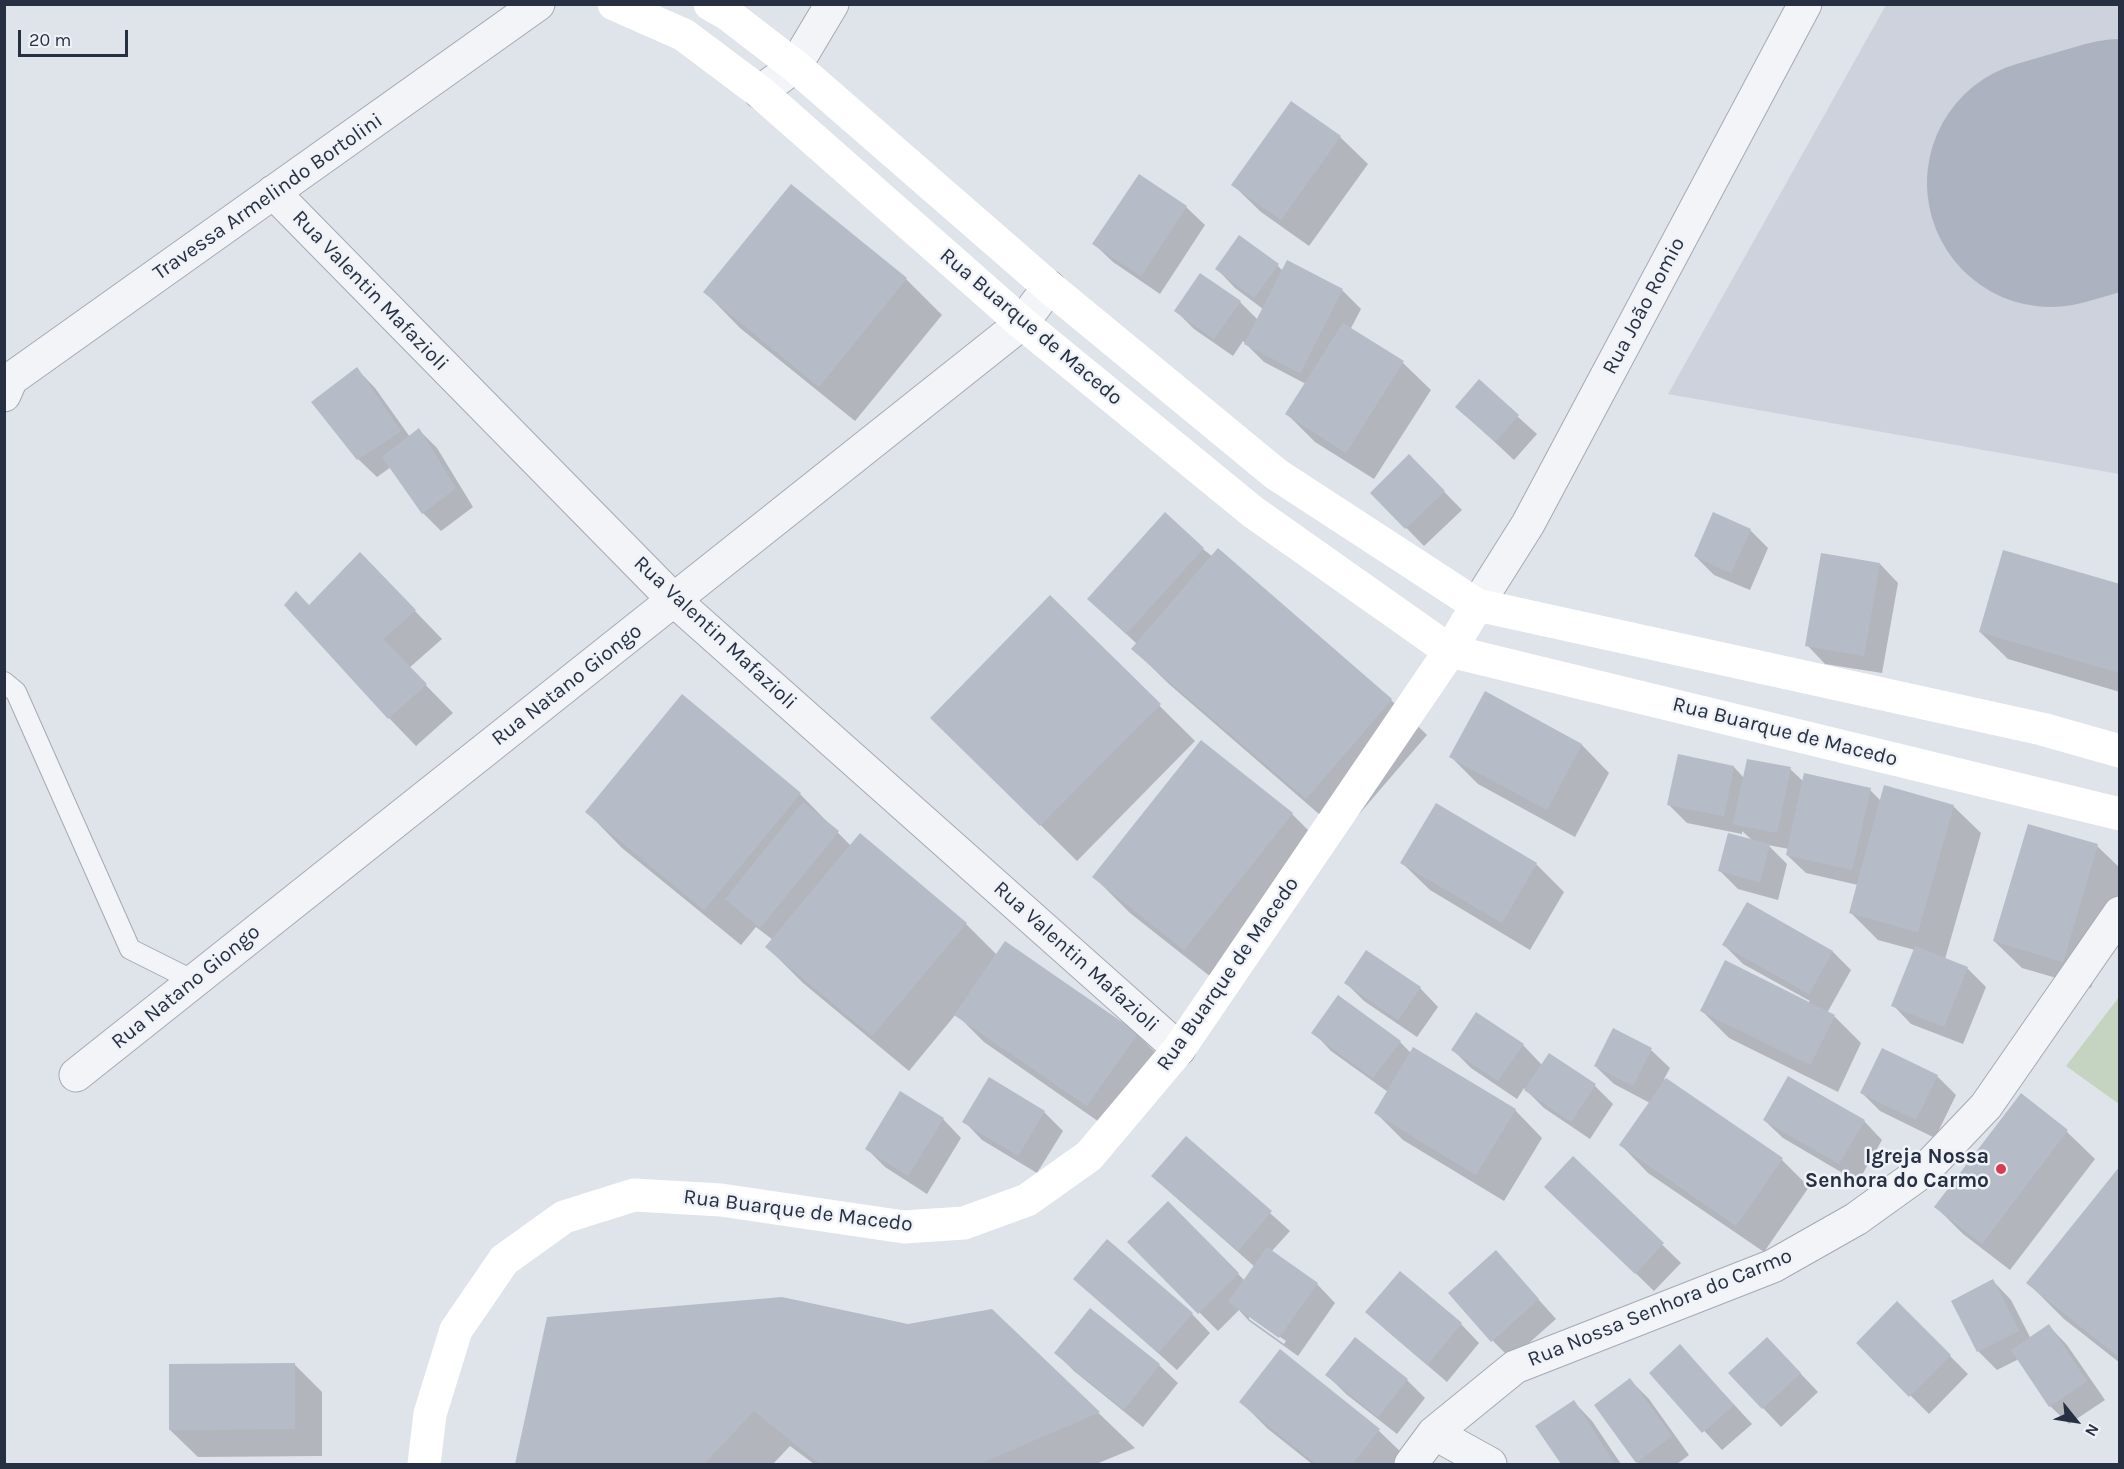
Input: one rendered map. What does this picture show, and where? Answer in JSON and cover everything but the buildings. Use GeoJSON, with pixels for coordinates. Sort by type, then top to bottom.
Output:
{"type":"FeatureCollection","features":[{"type":"Feature","properties":{"kind":"main road","name":"Rua Buarque de Macedo"},"geometry":{"type":"LineString","coordinates":[[614,4],[684,35],[760,92],[1022,323],[1253,512],[1449,651],[2120,814]]}},
{"type":"Feature","properties":{"kind":"main road","name":"Rua Buarque de Macedo"},"geometry":{"type":"LineString","coordinates":[[710,4],[726,13],[795,66],[1049,287],[1276,474],[1477,604],[2042,729],[2120,751]]}},
{"type":"Feature","properties":{"kind":"main road"},"geometry":{"type":"LineString","coordinates":[[1253,512],[1276,474]]}},
{"type":"Feature","properties":{"kind":"main road","name":"Rua Buarque de Macedo"},"geometry":{"type":"LineString","coordinates":[[424,1464],[430,1414],[456,1330],[504,1260],[564,1217],[634,1195],[721,1200],[904,1227],[964,1223],[1027,1200],[1089,1155],[1179,1049],[1449,651],[1477,604]]}},
{"type":"Feature","properties":{"kind":"street","name":"Travessa Armelindo Bortolini"},"geometry":{"type":"LineString","coordinates":[[4,395],[11,379],[538,4]]}},
{"type":"Feature","properties":{"kind":"street"},"geometry":{"type":"LineString","coordinates":[[760,92],[795,66],[832,4]]}},
{"type":"Feature","properties":{"kind":"street","name":"Rua João Romio"},"geometry":{"type":"LineString","coordinates":[[1477,604],[1528,524],[1805,4]]}},
{"type":"Feature","properties":{"kind":"street","name":"Rua Valentin Mafazioli"},"geometry":{"type":"LineString","coordinates":[[273,192],[674,600],[1179,1049]]}},
{"type":"Feature","properties":{"kind":"street","name":"Rua Natano Giongo"},"geometry":{"type":"LineString","coordinates":[[76,1075],[1022,323],[1049,287]]}},
{"type":"Feature","properties":{"kind":"street","name":"Rua Nossa Senhora do Carmo"},"geometry":{"type":"LineString","coordinates":[[1411,1464],[1434,1433],[1515,1367],[1773,1266],[1856,1219],[1927,1168],[1986,1106],[2120,913]]}},
{"type":"Feature","properties":{"kind":"street"},"geometry":{"type":"LineString","coordinates":[[1434,1433],[1490,1464]]}},
{"type":"Feature","properties":{"kind":"lane"},"geometry":{"type":"LineString","coordinates":[[4,682],[16,693],[130,950],[194,981]]}},
{"type":"Feature","properties":{"kind":"shaded area"},"geometry":{"type":"Polygon","coordinates":[[[1886,5],[2119,5],[2119,474],[1668,394],[1886,5]]]}},
{"type":"Feature","properties":{"kind":"green space"},"geometry":{"type":"Polygon","coordinates":[[[2119,997],[2119,1104],[2066,1066],[2119,997]]]}},
{"type":"Feature","properties":{"kind":"runway"},"geometry":{"type":"LineString","coordinates":[[2051,183],[2120,163]]}},
{"type":"Feature","properties":{"kind":"place","name":"Igreja Nossa Senhora do Carmo"},"geometry":{"type":"Point","coordinates":[2001,1169]}}]}
